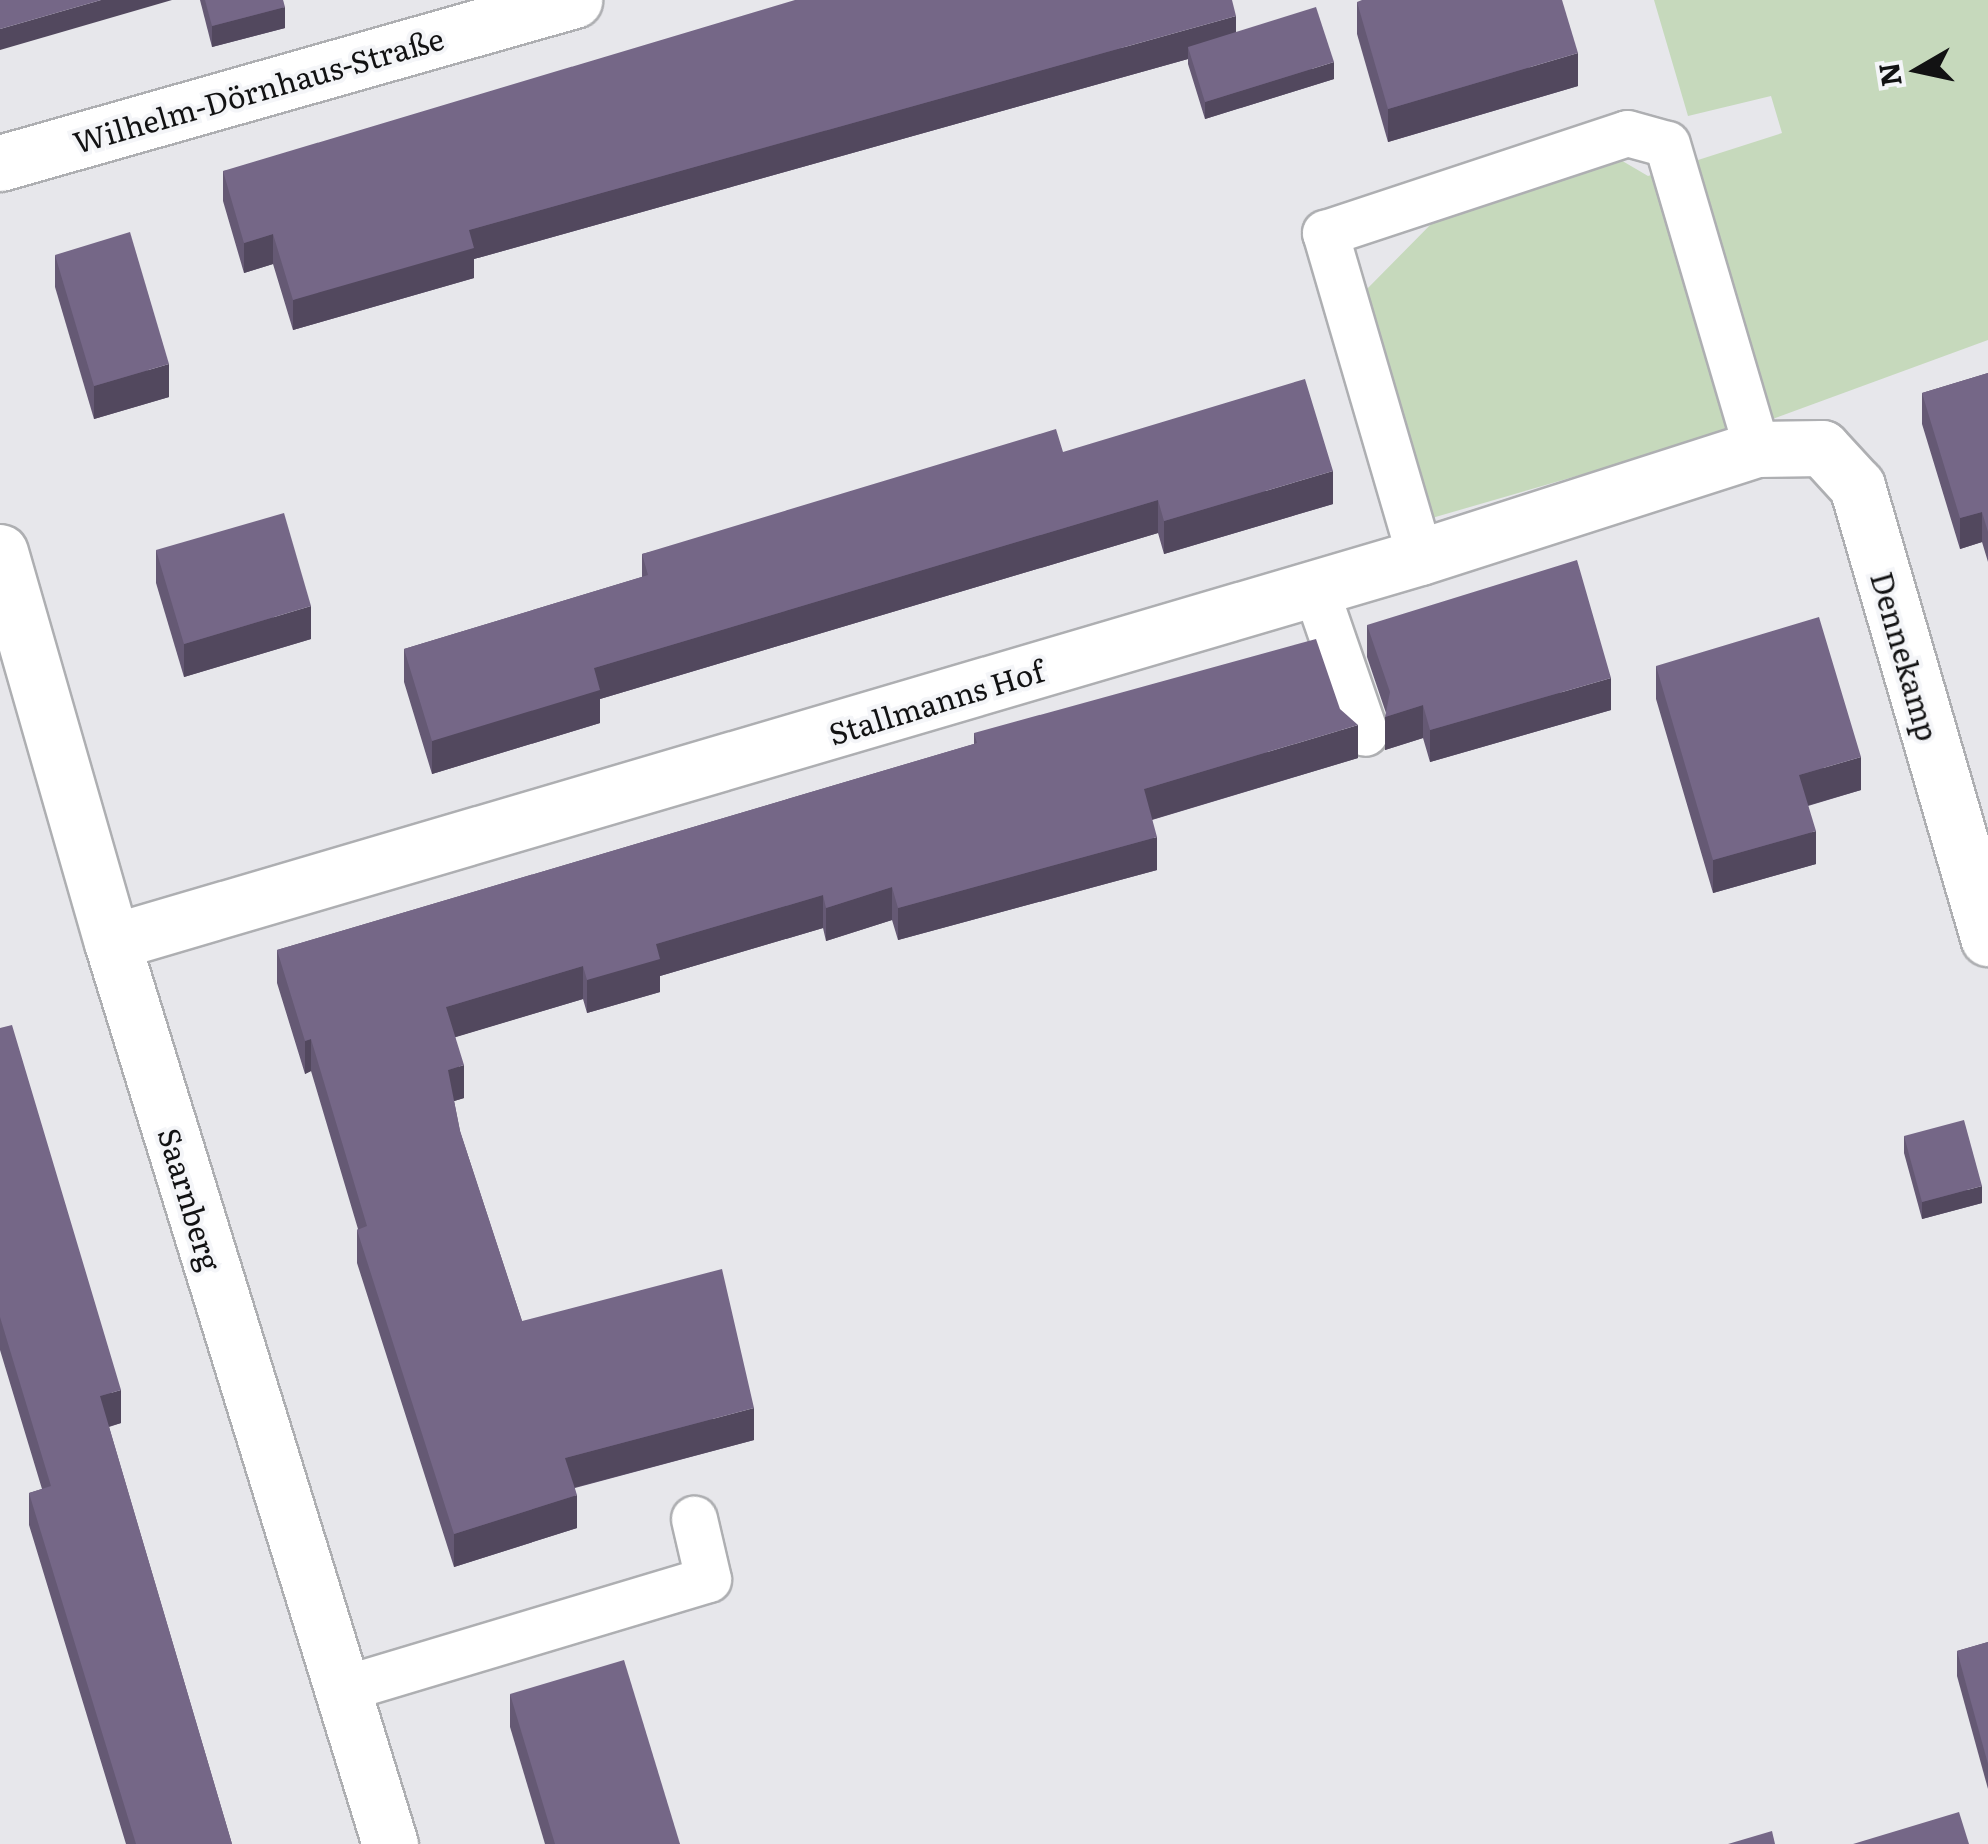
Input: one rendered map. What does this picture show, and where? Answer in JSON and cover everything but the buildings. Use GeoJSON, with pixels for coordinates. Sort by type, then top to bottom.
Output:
{"type":"FeatureCollection","features":[{"type":"Feature","properties":{"kind":"street","name":"Wilhelm-Dörnhaus-Straße"},"geometry":{"type":"LineString","coordinates":[[0,164],[574,0]]}},
{"type":"Feature","properties":{"kind":"street","name":"Dennekamp"},"geometry":{"type":"LineString","coordinates":[[1757,449],[1822,448],[1857,486],[1988,938]]}},
{"type":"Feature","properties":{"kind":"street","name":"Stallmanns Hof"},"geometry":{"type":"LineString","coordinates":[[112,942],[1315,588],[1757,449]]}},
{"type":"Feature","properties":{"kind":"street","name":"Saarnberg"},"geometry":{"type":"LineString","coordinates":[[0,552],[112,942],[390,1844]]}},
{"type":"Feature","properties":{"kind":"lane"},"geometry":{"type":"LineString","coordinates":[[1420,556],[1325,233],[1626,133],[1667,144],[1757,449]]}},
{"type":"Feature","properties":{"kind":"lane"},"geometry":{"type":"LineString","coordinates":[[1315,588],[1365,733]]}},
{"type":"Feature","properties":{"kind":"lane"},"geometry":{"type":"LineString","coordinates":[[342,1689],[708,1579],[694,1519]]}},
{"type":"Feature","properties":{"kind":"green space"},"geometry":{"type":"Polygon","coordinates":[[[1654,0],[1988,0],[1988,340],[1770,420],[1432,518],[1363,293],[1443,212],[1619,159],[1648,176],[1782,133],[1771,96],[1688,116],[1654,0]]]}}]}
